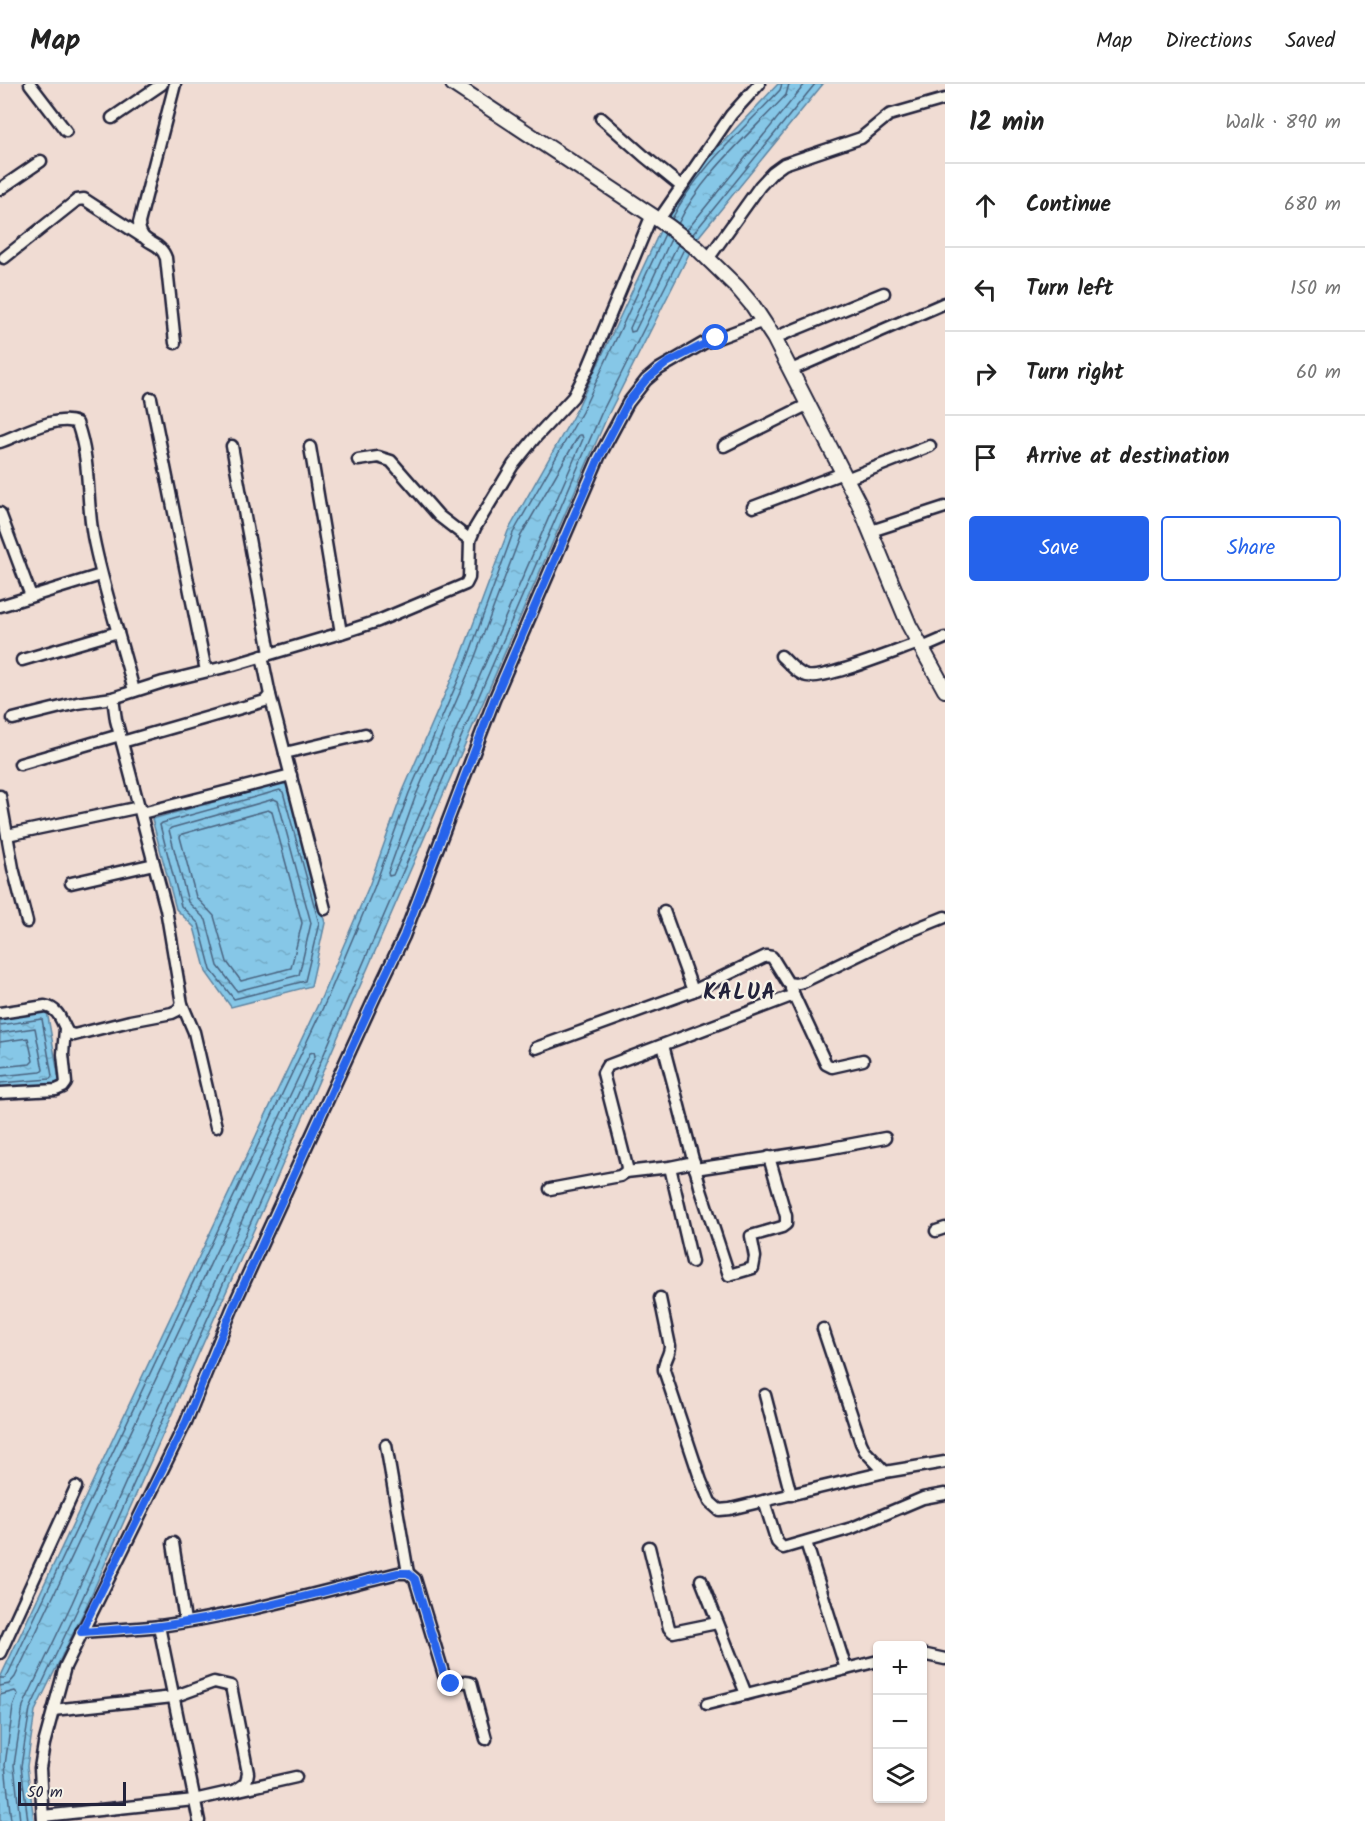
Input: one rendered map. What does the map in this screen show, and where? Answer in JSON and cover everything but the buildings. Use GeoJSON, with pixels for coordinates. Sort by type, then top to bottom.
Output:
{"type":"FeatureCollection","features":[{"type":"Feature","properties":{"kind":"street"},"geometry":{"type":"LineString","coordinates":[[30,84],[66,131]]}},
{"type":"Feature","properties":{"kind":"street"},"geometry":{"type":"LineString","coordinates":[[112,118],[162,84]]}},
{"type":"Feature","properties":{"kind":"street"},"geometry":{"type":"LineString","coordinates":[[141,236],[139,223],[175,84]]}},
{"type":"Feature","properties":{"kind":"street"},"geometry":{"type":"LineString","coordinates":[[13,719],[77,703],[113,698],[341,633],[378,621],[466,584],[469,579],[470,540],[475,528],[513,465],[573,397],[659,221],[731,115],[759,84]]}},
{"type":"Feature","properties":{"kind":"street"},"geometry":{"type":"LineString","coordinates":[[455,85],[659,221],[703,254],[737,287],[764,321],[809,404],[870,531],[909,625],[945,690]]}},
{"type":"Feature","properties":{"kind":"street"},"geometry":{"type":"LineString","coordinates":[[703,254],[760,186],[784,164],[861,138],[889,115],[945,99]]}},
{"type":"Feature","properties":{"kind":"street"},"geometry":{"type":"LineString","coordinates":[[601,118],[681,186]]}},
{"type":"Feature","properties":{"kind":"street"},"geometry":{"type":"LineString","coordinates":[[0,189],[40,161]]}},
{"type":"Feature","properties":{"kind":"street"},"geometry":{"type":"LineString","coordinates":[[4,258],[77,200],[84,198],[161,248],[166,258],[175,343]]}},
{"type":"Feature","properties":{"kind":"street"},"geometry":{"type":"LineString","coordinates":[[774,338],[884,292]]}},
{"type":"Feature","properties":{"kind":"street"},"geometry":{"type":"LineString","coordinates":[[791,370],[945,303]]}},
{"type":"Feature","properties":{"kind":"street"},"geometry":{"type":"LineString","coordinates":[[296,1777],[194,1800],[43,1818],[40,1768],[44,1744],[65,1667],[186,1422],[232,1310],[404,936],[494,700],[599,458],[628,402],[658,369],[704,343],[764,321]]}},
{"type":"Feature","properties":{"kind":"street"},"geometry":{"type":"LineString","coordinates":[[151,398],[206,671]]}},
{"type":"Feature","properties":{"kind":"street"},"geometry":{"type":"LineString","coordinates":[[724,446],[809,404]]}},
{"type":"Feature","properties":{"kind":"street"},"geometry":{"type":"LineString","coordinates":[[0,442],[53,422],[64,420],[76,423],[88,470],[91,525],[101,575],[134,691]]}},
{"type":"Feature","properties":{"kind":"street"},"geometry":{"type":"LineString","coordinates":[[232,446],[266,655],[270,695],[325,909]]}},
{"type":"Feature","properties":{"kind":"street"},"geometry":{"type":"LineString","coordinates":[[753,507],[930,446]]}},
{"type":"Feature","properties":{"kind":"street"},"geometry":{"type":"LineString","coordinates":[[310,447],[341,633]]}},
{"type":"Feature","properties":{"kind":"street"},"geometry":{"type":"LineString","coordinates":[[358,460],[378,457],[391,461],[439,516],[470,540]]}},
{"type":"Feature","properties":{"kind":"street"},"geometry":{"type":"LineString","coordinates":[[870,531],[945,507]]}},
{"type":"Feature","properties":{"kind":"street"},"geometry":{"type":"LineString","coordinates":[[0,513],[30,596]]}},
{"type":"Feature","properties":{"kind":"street"},"geometry":{"type":"LineString","coordinates":[[0,606],[101,575]]}},
{"type":"Feature","properties":{"kind":"street"},"geometry":{"type":"LineString","coordinates":[[22,660],[118,633]]}},
{"type":"Feature","properties":{"kind":"street"},"geometry":{"type":"LineString","coordinates":[[781,656],[802,674],[816,676],[945,638]]}},
{"type":"Feature","properties":{"kind":"street"},"geometry":{"type":"LineString","coordinates":[[20,764],[256,705],[265,701],[270,695]]}},
{"type":"Feature","properties":{"kind":"street"},"geometry":{"type":"LineString","coordinates":[[113,698],[121,739],[172,934],[182,1004],[199,1049],[216,1127]]}},
{"type":"Feature","properties":{"kind":"street"},"geometry":{"type":"LineString","coordinates":[[285,753],[365,734]]}},
{"type":"Feature","properties":{"kind":"street"},"geometry":{"type":"LineString","coordinates":[[7,835],[141,810],[291,775]]}},
{"type":"Feature","properties":{"kind":"street"},"geometry":{"type":"LineString","coordinates":[[0,796],[13,868],[27,922]]}},
{"type":"Feature","properties":{"kind":"street"},"geometry":{"type":"LineString","coordinates":[[71,884],[154,864]]}},
{"type":"Feature","properties":{"kind":"street"},"geometry":{"type":"LineString","coordinates":[[664,910],[693,991]]}},
{"type":"Feature","properties":{"kind":"street"},"geometry":{"type":"LineString","coordinates":[[788,983],[803,982],[898,936],[945,917]]}},
{"type":"Feature","properties":{"kind":"street"},"geometry":{"type":"LineString","coordinates":[[536,1048],[693,991],[766,956],[772,957],[788,983],[826,1064],[832,1067],[863,1060]]}},
{"type":"Feature","properties":{"kind":"street"},"geometry":{"type":"LineString","coordinates":[[626,1173],[627,1167],[604,1070],[610,1064],[794,995]]}},
{"type":"Feature","properties":{"kind":"street"},"geometry":{"type":"LineString","coordinates":[[0,1013],[52,1007],[58,1013],[68,1033],[74,1035],[172,1013],[182,1004]]}},
{"type":"Feature","properties":{"kind":"street"},"geometry":{"type":"LineString","coordinates":[[0,1093],[56,1090],[63,1087],[67,1074],[63,1054],[65,1029]]}},
{"type":"Feature","properties":{"kind":"street"},"geometry":{"type":"LineString","coordinates":[[663,1045],[694,1165],[729,1275],[753,1268],[755,1257],[751,1236],[786,1224],[786,1216],[769,1157]]}},
{"type":"Feature","properties":{"kind":"street"},"geometry":{"type":"LineString","coordinates":[[550,1189],[626,1173],[821,1150],[885,1138]]}},
{"type":"Feature","properties":{"kind":"street"},"geometry":{"type":"LineString","coordinates":[[670,1167],[692,1262]]}},
{"type":"Feature","properties":{"kind":"street"},"geometry":{"type":"LineString","coordinates":[[660,1298],[670,1346],[670,1353],[663,1364],[664,1370],[698,1472],[710,1502],[719,1510],[885,1472],[945,1462]]}},
{"type":"Feature","properties":{"kind":"street"},"geometry":{"type":"LineString","coordinates":[[823,1329],[861,1443],[865,1451],[885,1472]]}},
{"type":"Feature","properties":{"kind":"street"},"geometry":{"type":"LineString","coordinates":[[765,1395],[791,1495]]}},
{"type":"Feature","properties":{"kind":"street"},"geometry":{"type":"LineString","coordinates":[[386,1445],[408,1573],[415,1579],[446,1682],[471,1683],[486,1739]]}},
{"type":"Feature","properties":{"kind":"street"},"geometry":{"type":"LineString","coordinates":[[0,1653],[76,1487]]}},
{"type":"Feature","properties":{"kind":"street"},"geometry":{"type":"LineString","coordinates":[[764,1501],[780,1547],[783,1548],[852,1528],[923,1498],[945,1494]]}},
{"type":"Feature","properties":{"kind":"street"},"geometry":{"type":"LineString","coordinates":[[806,1542],[846,1669]]}},
{"type":"Feature","properties":{"kind":"street"},"geometry":{"type":"LineString","coordinates":[[173,1543],[185,1621]]}},
{"type":"Feature","properties":{"kind":"street"},"geometry":{"type":"LineString","coordinates":[[649,1547],[669,1628],[673,1632],[717,1623]]}},
{"type":"Feature","properties":{"kind":"street"},"geometry":{"type":"LineString","coordinates":[[81,1632],[159,1626],[238,1612],[398,1573],[408,1573]]}},
{"type":"Feature","properties":{"kind":"street"},"geometry":{"type":"LineString","coordinates":[[701,1580],[746,1694]]}},
{"type":"Feature","properties":{"kind":"street"},"geometry":{"type":"LineString","coordinates":[[159,1626],[199,1821]]}},
{"type":"Feature","properties":{"kind":"street"},"geometry":{"type":"LineString","coordinates":[[927,1655],[945,1659]]}},
{"type":"Feature","properties":{"kind":"street"},"geometry":{"type":"LineString","coordinates":[[707,1704],[873,1662]]}},
{"type":"Feature","properties":{"kind":"street"},"geometry":{"type":"LineString","coordinates":[[53,1710],[173,1697],[214,1682],[231,1686],[248,1773],[246,1783],[236,1790]]}},
{"type":"Feature","properties":{"kind":"water"},"geometry":{"type":"Polygon","coordinates":[[[778,84],[823,84],[696,240],[607,417],[271,1191],[85,1609],[35,1711],[27,1766],[34,1821],[0,1821],[0,1678],[322,996],[369,886],[403,791],[461,657],[508,531],[577,409],[674,201],[706,160],[778,84]]]}},
{"type":"Feature","properties":{"kind":"water"},"geometry":{"type":"Polygon","coordinates":[[[287,782],[325,923],[311,986],[231,1007],[206,972],[194,927],[176,909],[152,819],[287,782]]]}},
{"type":"Feature","properties":{"kind":"water"},"geometry":{"type":"Polygon","coordinates":[[[47,1011],[60,1085],[0,1089],[0,1019],[47,1011]]]}},
{"type":"Feature","properties":{"kind":"district","name":"KALUA"},"geometry":{"type":"Point","coordinates":[740,991]}},
{"type":"Feature","properties":{"kind":"route"},"geometry":{"type":"LineString","coordinates":[[451,1684],[446,1682],[415,1579],[408,1573],[398,1573],[238,1612],[159,1626],[81,1632],[186,1422],[232,1310],[404,936],[494,700],[599,458],[628,402],[646,380],[667,363],[716,338]]}}]}
